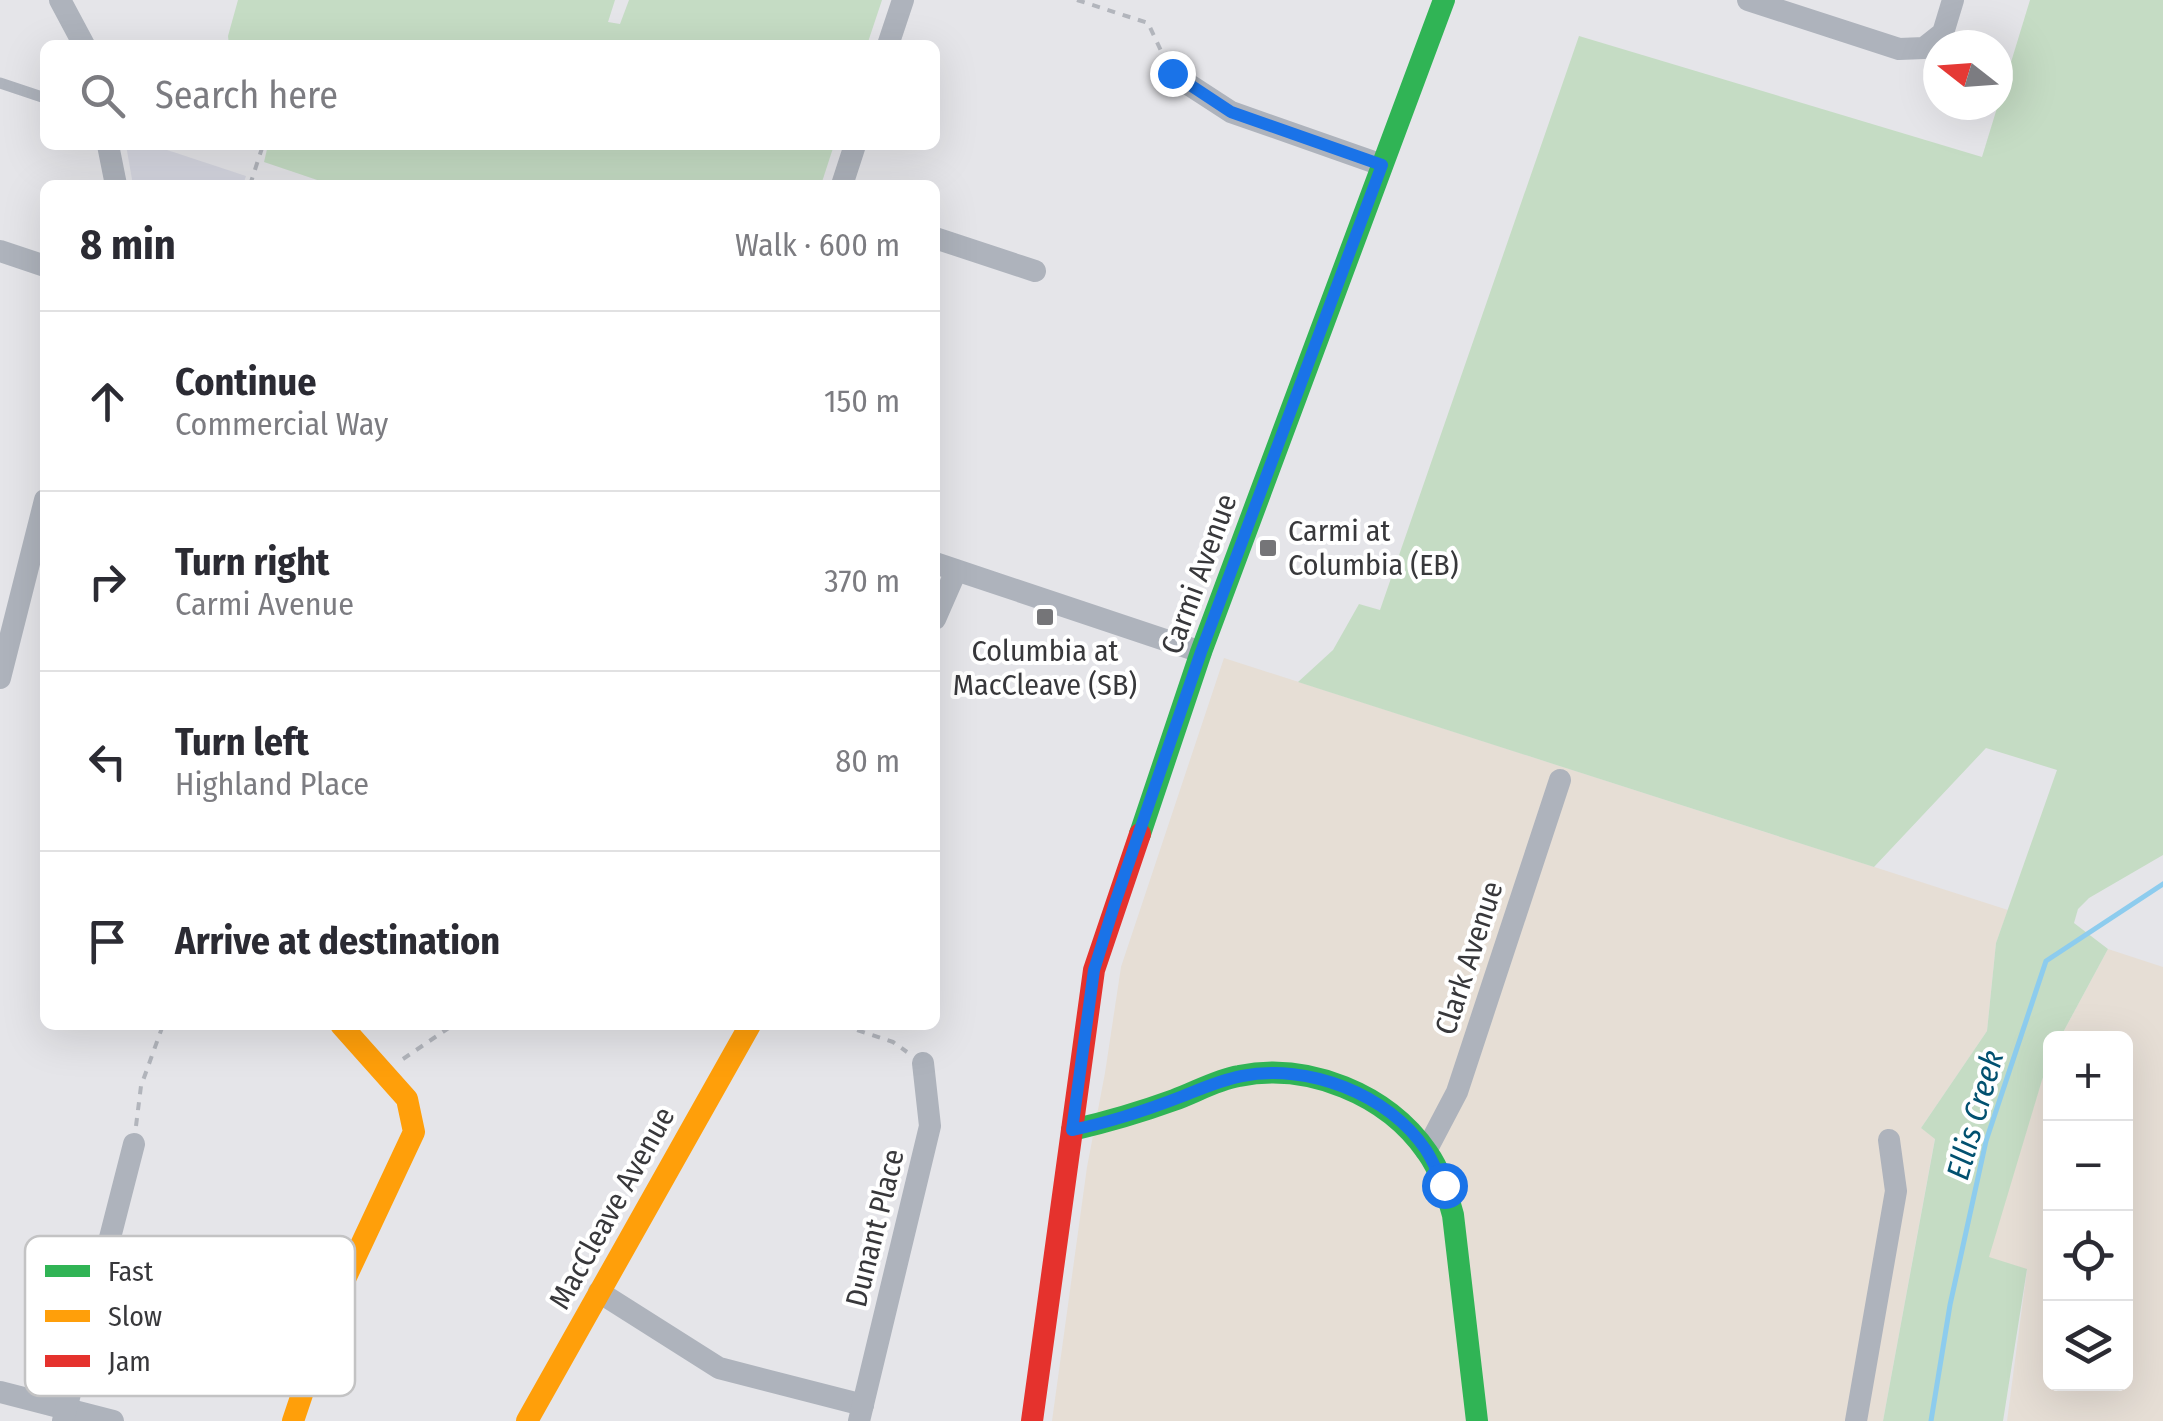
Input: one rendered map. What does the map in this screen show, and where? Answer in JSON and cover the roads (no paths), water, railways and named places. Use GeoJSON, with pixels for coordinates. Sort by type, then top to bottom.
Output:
{"type":"FeatureCollection","features":[{"type":"Feature","properties":{"kind":"street"},"geometry":{"type":"LineString","coordinates":[[60,0],[81,40]]}},
{"type":"Feature","properties":{"kind":"street"},"geometry":{"type":"LineString","coordinates":[[890,40],[904,0]]}},
{"type":"Feature","properties":{"kind":"street","name":"Carmi Avenue"},"geometry":{"type":"LineString","coordinates":[[1032,1421],[1094,970],[1201,652],[1444,0]]}},
{"type":"Feature","properties":{"kind":"street"},"geometry":{"type":"LineString","coordinates":[[1748,0],[1900,48],[1924,48],[1943,33],[1953,0]]}},
{"type":"Feature","properties":{"kind":"street"},"geometry":{"type":"LineString","coordinates":[[1172,73],[1231,112],[1382,165]]}},
{"type":"Feature","properties":{"kind":"street"},"geometry":{"type":"LineString","coordinates":[[109,150],[115,180]]}},
{"type":"Feature","properties":{"kind":"street"},"geometry":{"type":"LineString","coordinates":[[844,180],[853,150]]}},
{"type":"Feature","properties":{"kind":"street"},"geometry":{"type":"LineString","coordinates":[[940,240],[1035,271]]}},
{"type":"Feature","properties":{"kind":"street"},"geometry":{"type":"LineString","coordinates":[[0,251],[40,264]]}},
{"type":"Feature","properties":{"kind":"street"},"geometry":{"type":"LineString","coordinates":[[0,678],[40,520]]}},
{"type":"Feature","properties":{"kind":"street"},"geometry":{"type":"LineString","coordinates":[[940,596],[946,567],[1201,652]]}},
{"type":"Feature","properties":{"kind":"street","name":"Clark Avenue"},"geometry":{"type":"LineString","coordinates":[[1426,1151],[1456,1092],[1560,780]]}},
{"type":"Feature","properties":{"kind":"street"},"geometry":{"type":"LineString","coordinates":[[346,1030],[407,1099],[414,1132],[355,1258]]}},
{"type":"Feature","properties":{"kind":"street","name":"MacCleave Avenue"},"geometry":{"type":"LineString","coordinates":[[527,1421],[746,1030]]}},
{"type":"Feature","properties":{"kind":"street","name":"Dunant Place"},"geometry":{"type":"LineString","coordinates":[[861,1413],[930,1126],[923,1063]]}},
{"type":"Feature","properties":{"kind":"street"},"geometry":{"type":"LineString","coordinates":[[1072,1130],[1114,1121],[1214,1083],[1280,1072],[1349,1089],[1401,1122],[1426,1151],[1444,1185],[1453,1215],[1477,1421]]}},
{"type":"Feature","properties":{"kind":"street"},"geometry":{"type":"LineString","coordinates":[[1856,1421],[1896,1192],[1889,1140]]}},
{"type":"Feature","properties":{"kind":"street"},"geometry":{"type":"LineString","coordinates":[[111,1236],[134,1144]]}},
{"type":"Feature","properties":{"kind":"street"},"geometry":{"type":"LineString","coordinates":[[599,1292],[719,1368],[861,1413]]}},
{"type":"Feature","properties":{"kind":"street"},"geometry":{"type":"LineString","coordinates":[[0,1392],[65,1415],[113,1421]]}},
{"type":"Feature","properties":{"kind":"street"},"geometry":{"type":"LineString","coordinates":[[293,1421],[301,1396]]}},
{"type":"Feature","properties":{"kind":"lane"},"geometry":{"type":"LineString","coordinates":[[0,83],[40,96]]}},
{"type":"Feature","properties":{"kind":"waterway","name":"Ellis Creek"},"geometry":{"type":"LineString","coordinates":[[1931,1421],[1950,1305],[1986,1141],[2046,961],[2163,884]]}},
{"type":"Feature","properties":{"kind":"place","name":"Carmi at Columbia (EB)"},"geometry":{"type":"Point","coordinates":[1268,548]}},
{"type":"Feature","properties":{"kind":"place","name":"Columbia at MacCleave (SB)"},"geometry":{"type":"Point","coordinates":[1045,617]}}]}
